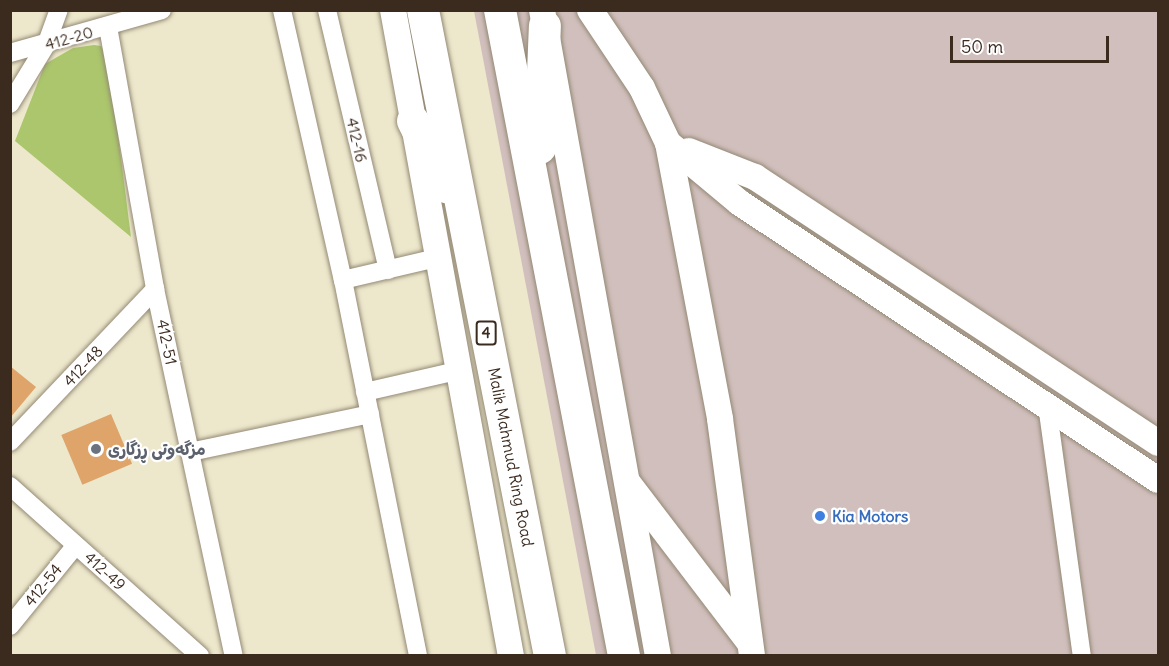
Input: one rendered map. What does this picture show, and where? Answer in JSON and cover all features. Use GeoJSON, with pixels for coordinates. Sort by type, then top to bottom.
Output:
{"type":"FeatureCollection","features":[{"type":"Feature","properties":{"kind":"highway","name":"Malik Mahmud Ring Road"},"geometry":{"type":"LineString","coordinates":[[423,10],[550,656]]}},
{"type":"Feature","properties":{"kind":"highway"},"geometry":{"type":"LineString","coordinates":[[500,10],[538,197],[624,656]]}},
{"type":"Feature","properties":{"kind":"highway"},"geometry":{"type":"LineString","coordinates":[[538,197],[544,18]]}},
{"type":"Feature","properties":{"kind":"highway"},"geometry":{"type":"LineString","coordinates":[[413,121],[465,227]]}},
{"type":"Feature","properties":{"kind":"street"},"geometry":{"type":"LineString","coordinates":[[10,104],[46,45],[59,10]]}},
{"type":"Feature","properties":{"kind":"street","name":"412-20"},"geometry":{"type":"LineString","coordinates":[[10,53],[46,45],[162,10]]}},
{"type":"Feature","properties":{"kind":"street"},"geometry":{"type":"LineString","coordinates":[[282,10],[343,280],[418,656]]}},
{"type":"Feature","properties":{"kind":"street","name":"412-16"},"geometry":{"type":"LineString","coordinates":[[327,10],[388,270]]}},
{"type":"Feature","properties":{"kind":"street"},"geometry":{"type":"LineString","coordinates":[[393,10],[457,371],[511,656]]}},
{"type":"Feature","properties":{"kind":"street"},"geometry":{"type":"LineString","coordinates":[[592,11],[642,88],[668,143],[720,419],[752,650]]}},
{"type":"Feature","properties":{"kind":"street"},"geometry":{"type":"LineString","coordinates":[[544,18],[624,477],[658,656]]}},
{"type":"Feature","properties":{"kind":"street","name":"412-51"},"geometry":{"type":"LineString","coordinates":[[108,27],[155,289],[234,656]]}},
{"type":"Feature","properties":{"kind":"street"},"geometry":{"type":"LineString","coordinates":[[668,143],[755,177],[1158,443]]}},
{"type":"Feature","properties":{"kind":"street"},"geometry":{"type":"LineString","coordinates":[[668,143],[740,203],[1158,480]]}},
{"type":"Feature","properties":{"kind":"street"},"geometry":{"type":"LineString","coordinates":[[740,203],[755,177]]}},
{"type":"Feature","properties":{"kind":"street"},"geometry":{"type":"LineString","coordinates":[[343,280],[437,258]]}},
{"type":"Feature","properties":{"kind":"street","name":"412-48"},"geometry":{"type":"LineString","coordinates":[[10,442],[155,289]]}},
{"type":"Feature","properties":{"kind":"street"},"geometry":{"type":"LineString","coordinates":[[365,392],[457,371]]}},
{"type":"Feature","properties":{"kind":"street"},"geometry":{"type":"LineString","coordinates":[[1047,405],[1082,656]]}},
{"type":"Feature","properties":{"kind":"street"},"geometry":{"type":"LineString","coordinates":[[190,452],[370,414]]}},
{"type":"Feature","properties":{"kind":"street"},"geometry":{"type":"LineString","coordinates":[[624,477],[752,650]]}},
{"type":"Feature","properties":{"kind":"street","name":"412-49"},"geometry":{"type":"LineString","coordinates":[[11,488],[201,656]]}},
{"type":"Feature","properties":{"kind":"street","name":"412-54"},"geometry":{"type":"LineString","coordinates":[[10,626],[76,545]]}},
{"type":"Feature","properties":{"kind":"shaded area"},"geometry":{"type":"Polygon","coordinates":[[[474,11],[1158,11],[1158,655],[596,655],[474,11]]]}},
{"type":"Feature","properties":{"kind":"green space"},"geometry":{"type":"Polygon","coordinates":[[[101,46],[108,56],[131,237],[15,141],[45,64],[73,48],[101,46]]]}},
{"type":"Feature","properties":{"kind":"building"},"geometry":{"type":"Polygon","coordinates":[[[10,366],[36,387],[10,418],[10,366]]]}},
{"type":"Feature","properties":{"kind":"building","name":"مزگەوتی ڕزگاری"},"geometry":{"type":"Polygon","coordinates":[[[111,414],[132,464],[82,485],[61,435],[111,414]]]}},
{"type":"Feature","properties":{"kind":"place","name":"مزگەوتی ڕزگاری"},"geometry":{"type":"Point","coordinates":[96,449]}},
{"type":"Feature","properties":{"kind":"place","name":"Kia Motors"},"geometry":{"type":"Point","coordinates":[820,516]}}]}
